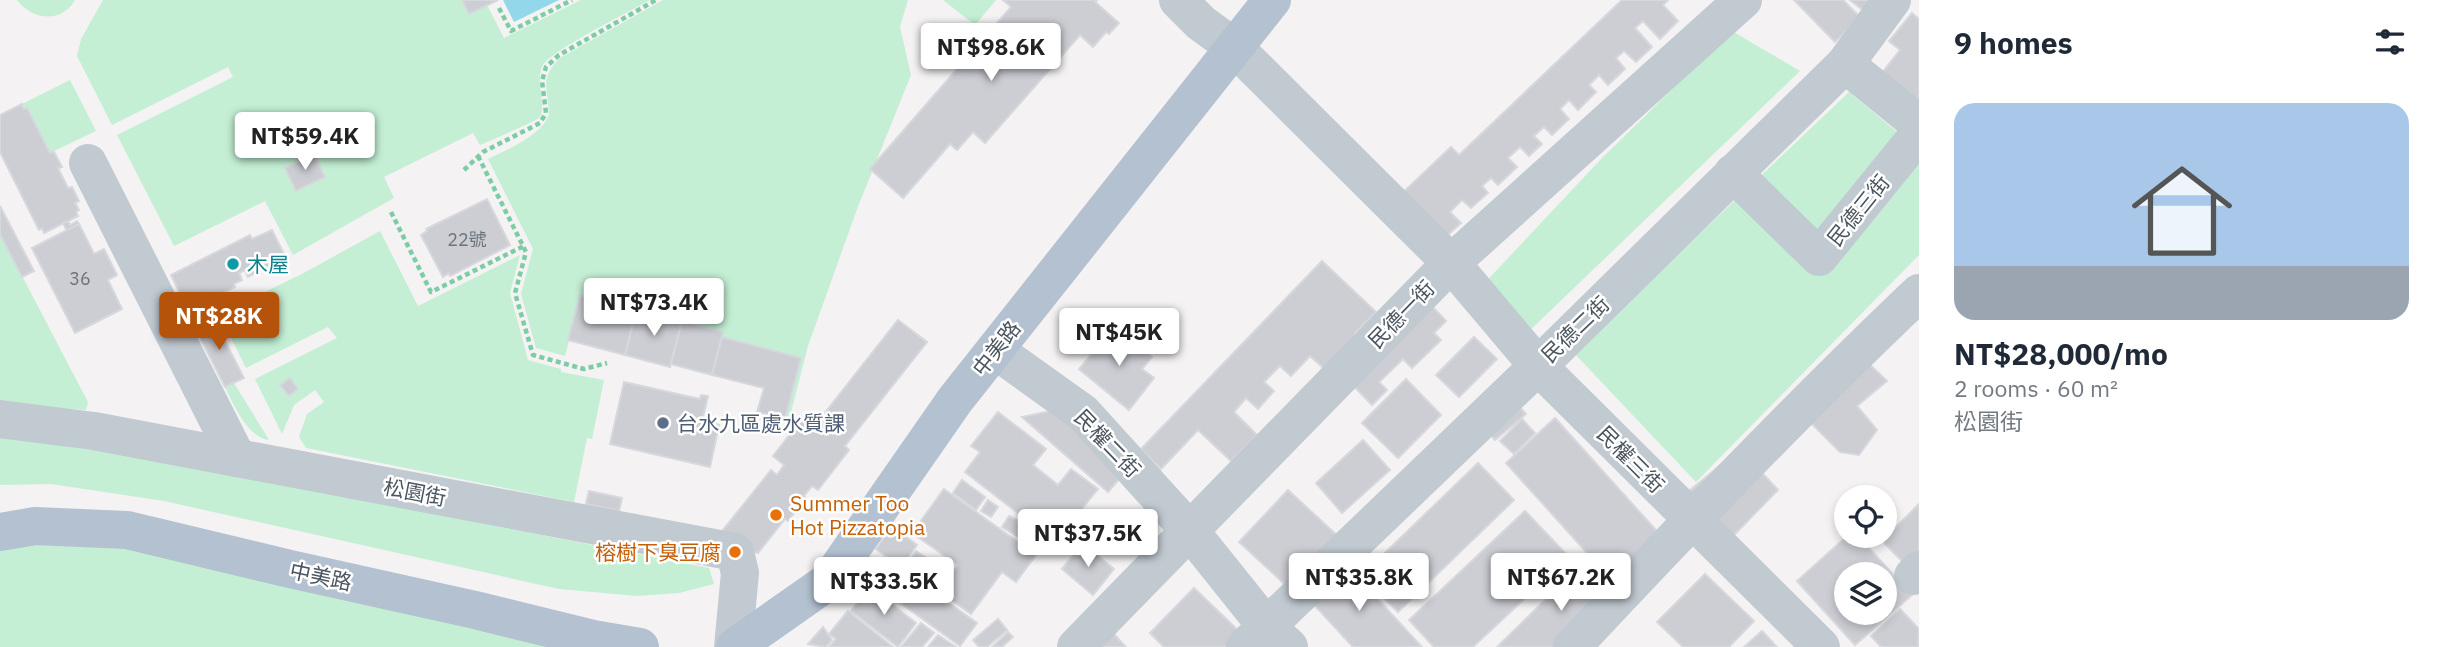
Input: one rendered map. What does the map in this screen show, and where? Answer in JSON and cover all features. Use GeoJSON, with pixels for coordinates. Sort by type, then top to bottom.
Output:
{"type":"FeatureCollection","features":[{"type":"Feature","properties":{"kind":"main road","name":"中美路"},"geometry":{"type":"LineString","coordinates":[[734,647],[829,581],[956,400],[1272,0]]}},
{"type":"Feature","properties":{"kind":"main road","name":"中美路"},"geometry":{"type":"LineString","coordinates":[[0,532],[34,526],[127,530],[593,639],[640,647]]}},
{"type":"Feature","properties":{"kind":"street","name":"民權三街"},"geometry":{"type":"LineString","coordinates":[[1178,0],[1201,23],[1234,47],[1451,263],[1538,366],[1821,647]]}},
{"type":"Feature","properties":{"kind":"street","name":"民德一街"},"geometry":{"type":"LineString","coordinates":[[1076,647],[1451,263],[1743,0]]}},
{"type":"Feature","properties":{"kind":"street","name":"民德二街"},"geometry":{"type":"LineString","coordinates":[[1267,640],[1538,366],[1845,64],[1892,0]]}},
{"type":"Feature","properties":{"kind":"street"},"geometry":{"type":"LineString","coordinates":[[1845,64],[1919,124]]}},
{"type":"Feature","properties":{"kind":"street","name":"民德三街"},"geometry":{"type":"LineString","coordinates":[[1733,173],[1819,257],[1919,134]]}},
{"type":"Feature","properties":{"kind":"street"},"geometry":{"type":"LineString","coordinates":[[88,163],[237,458]]}},
{"type":"Feature","properties":{"kind":"street"},"geometry":{"type":"LineString","coordinates":[[1572,647],[1691,519],[1823,384],[1919,293]]}},
{"type":"Feature","properties":{"kind":"street","name":"民權二街"},"geometry":{"type":"LineString","coordinates":[[995,350],[1083,413],[1190,531],[1267,640]]}},
{"type":"Feature","properties":{"kind":"street","name":"松園街"},"geometry":{"type":"LineString","coordinates":[[0,419],[94,431],[735,552],[740,573],[734,647]]}},
{"type":"Feature","properties":{"kind":"path"},"geometry":{"type":"LineString","coordinates":[[499,8],[511,30],[572,0]]}},
{"type":"Feature","properties":{"kind":"path"},"geometry":{"type":"LineString","coordinates":[[464,170],[483,152],[540,123],[546,113],[542,81],[547,67],[559,55],[656,0]]}},
{"type":"Feature","properties":{"kind":"path"},"geometry":{"type":"LineString","coordinates":[[478,156],[526,252],[515,293],[533,355],[584,369],[607,363]]}},
{"type":"Feature","properties":{"kind":"path"},"geometry":{"type":"LineString","coordinates":[[391,212],[431,292],[524,246]]}},
{"type":"Feature","properties":{"kind":"green space"},"geometry":{"type":"Polygon","coordinates":[[[17,0],[75,0],[62,13],[46,16],[30,12],[17,0]]]}},
{"type":"Feature","properties":{"kind":"green space"},"geometry":{"type":"Polygon","coordinates":[[[103,0],[462,0],[469,14],[487,5],[504,38],[581,0],[650,0],[561,50],[543,65],[540,79],[542,108],[539,118],[480,145],[473,133],[384,177],[394,198],[293,255],[265,201],[174,246],[117,135],[233,77],[228,67],[112,125],[77,56],[81,39],[103,0]],[[313,154],[285,169],[296,191],[313,154]]]}},
{"type":"Feature","properties":{"kind":"green space"},"geometry":{"type":"Polygon","coordinates":[[[663,0],[908,0],[900,27],[911,75],[857,209],[808,346],[789,420],[785,419],[801,358],[722,337],[723,332],[581,295],[565,356],[536,348],[521,294],[533,249],[488,159],[523,141],[546,121],[549,114],[547,78],[560,58],[663,0]]]}},
{"type":"Feature","properties":{"kind":"green space"},"geometry":{"type":"Polygon","coordinates":[[[943,0],[996,0],[975,25],[943,0]]]}},
{"type":"Feature","properties":{"kind":"green space"},"geometry":{"type":"Polygon","coordinates":[[[1732,31],[1800,71],[1523,337],[1479,289],[1603,157],[1732,31]]]}},
{"type":"Feature","properties":{"kind":"green space"},"geometry":{"type":"Polygon","coordinates":[[[70,80],[96,131],[50,153],[27,108],[24,109],[22,104],[70,80]]]}},
{"type":"Feature","properties":{"kind":"green space"},"geometry":{"type":"Polygon","coordinates":[[[1849,92],[1919,150],[1919,255],[1696,482],[1574,353],[1849,92]]]}},
{"type":"Feature","properties":{"kind":"green space"},"geometry":{"type":"Polygon","coordinates":[[[380,231],[418,306],[520,255],[510,293],[528,360],[561,369],[561,372],[604,380],[592,439],[587,438],[574,502],[306,448],[299,437],[307,414],[324,402],[315,390],[294,405],[282,434],[255,379],[337,338],[328,327],[246,368],[219,314],[302,274],[380,231]]]}},
{"type":"Feature","properties":{"kind":"green space"},"geometry":{"type":"Polygon","coordinates":[[[0,234],[88,402],[86,410],[0,405],[0,234]]]}},
{"type":"Feature","properties":{"kind":"green space"},"geometry":{"type":"Polygon","coordinates":[[[234,383],[269,440],[254,433],[242,419],[225,387],[234,383]]]}},
{"type":"Feature","properties":{"kind":"green space"},"geometry":{"type":"Polygon","coordinates":[[[0,435],[144,454],[709,568],[714,584],[679,593],[637,596],[559,589],[164,501],[51,484],[0,485],[0,435]]]}},
{"type":"Feature","properties":{"kind":"green space"},"geometry":{"type":"Polygon","coordinates":[[[35,526],[640,647],[0,647],[0,532],[35,526]]]}},
{"type":"Feature","properties":{"kind":"water"},"geometry":{"type":"Polygon","coordinates":[[[503,0],[559,0],[514,22],[503,0]]]}},
{"type":"Feature","properties":{"kind":"building"},"geometry":{"type":"Polygon","coordinates":[[[462,0],[498,0],[469,14],[462,0]]]}},
{"type":"Feature","properties":{"kind":"building"},"geometry":{"type":"Polygon","coordinates":[[[1003,0],[1097,0],[1095,2],[1119,23],[1109,34],[1106,32],[1093,47],[1080,35],[985,143],[973,132],[957,150],[950,144],[903,198],[870,169],[1011,7],[1003,0]]]}},
{"type":"Feature","properties":{"kind":"building"},"geometry":{"type":"Polygon","coordinates":[[[1622,0],[1668,0],[1663,5],[1678,21],[1660,39],[1643,21],[1635,28],[1652,47],[1636,62],[1624,51],[1616,58],[1625,69],[1608,85],[1599,75],[1589,85],[1596,92],[1578,110],[1569,100],[1560,109],[1569,119],[1552,135],[1544,127],[1534,136],[1542,144],[1529,156],[1520,147],[1508,158],[1517,167],[1498,185],[1491,178],[1482,186],[1488,193],[1471,208],[1462,200],[1450,212],[1461,223],[1439,243],[1397,198],[1451,147],[1459,155],[1622,0]]]}},
{"type":"Feature","properties":{"kind":"building"},"geometry":{"type":"Polygon","coordinates":[[[1794,0],[1843,0],[1860,17],[1835,42],[1794,0]]]}},
{"type":"Feature","properties":{"kind":"building"},"geometry":{"type":"Polygon","coordinates":[[[1850,0],[1879,0],[1868,14],[1850,0]]]}},
{"type":"Feature","properties":{"kind":"building"},"geometry":{"type":"Polygon","coordinates":[[[1912,13],[1919,19],[1919,105],[1881,74],[1900,50],[1889,41],[1912,13]]]}},
{"type":"Feature","properties":{"kind":"building"},"geometry":{"type":"Polygon","coordinates":[[[22,104],[24,109],[27,108],[50,153],[54,152],[68,188],[72,187],[79,201],[75,203],[79,210],[76,212],[78,216],[44,233],[42,228],[39,230],[0,152],[0,115],[22,104]]]}},
{"type":"Feature","properties":{"kind":"building"},"geometry":{"type":"Polygon","coordinates":[[[314,154],[325,177],[296,191],[285,168],[314,154]]]}},
{"type":"Feature","properties":{"kind":"building"},"geometry":{"type":"Polygon","coordinates":[[[487,199],[510,245],[450,276],[449,273],[443,277],[421,235],[426,229],[487,199]]]}},
{"type":"Feature","properties":{"kind":"building"},"geometry":{"type":"Polygon","coordinates":[[[0,206],[34,271],[22,277],[0,234],[0,206]]]}},
{"type":"Feature","properties":{"kind":"building"},"geometry":{"type":"Polygon","coordinates":[[[68,221],[70,225],[77,221],[79,224],[67,231],[63,223],[68,221]]]}},
{"type":"Feature","properties":{"kind":"building"},"geometry":{"type":"Polygon","coordinates":[[[79,224],[94,254],[104,249],[117,275],[108,280],[122,309],[75,333],[32,248],[79,224]]]}},
{"type":"Feature","properties":{"kind":"building","name":"木屋"},"geometry":{"type":"Polygon","coordinates":[[[272,230],[286,258],[248,277],[245,270],[239,273],[242,280],[234,284],[235,287],[211,299],[207,293],[185,304],[171,275],[250,235],[252,239],[272,230]]]}},
{"type":"Feature","properties":{"kind":"building"},"geometry":{"type":"Polygon","coordinates":[[[1322,261],[1376,312],[1355,333],[1361,339],[1329,373],[1310,356],[1291,376],[1280,366],[1264,382],[1274,391],[1258,409],[1246,398],[1234,412],[1257,435],[1231,461],[1198,430],[1161,469],[1141,449],[1322,261]]]}},
{"type":"Feature","properties":{"kind":"building"},"geometry":{"type":"Polygon","coordinates":[[[580,295],[637,309],[625,355],[568,340],[580,295]]]}},
{"type":"Feature","properties":{"kind":"building"},"geometry":{"type":"Polygon","coordinates":[[[1426,300],[1446,321],[1434,333],[1441,340],[1412,368],[1403,359],[1379,382],[1387,390],[1372,405],[1345,377],[1426,300]]]}},
{"type":"Feature","properties":{"kind":"building"},"geometry":{"type":"Polygon","coordinates":[[[637,309],[682,321],[670,367],[625,355],[637,309]]]}},
{"type":"Feature","properties":{"kind":"building"},"geometry":{"type":"Polygon","coordinates":[[[212,316],[244,378],[225,387],[194,326],[212,316]]]}},
{"type":"Feature","properties":{"kind":"building"},"geometry":{"type":"Polygon","coordinates":[[[898,320],[927,342],[845,446],[849,450],[818,490],[812,486],[788,521],[785,519],[758,553],[715,540],[771,470],[777,475],[784,465],[773,456],[805,415],[816,424],[898,320]]]}},
{"type":"Feature","properties":{"kind":"building"},"geometry":{"type":"Polygon","coordinates":[[[682,321],[723,332],[712,375],[671,364],[682,321]]]}},
{"type":"Feature","properties":{"kind":"building"},"geometry":{"type":"Polygon","coordinates":[[[1114,327],[1152,357],[1142,369],[1154,378],[1129,410],[1079,369],[1114,327]]]}},
{"type":"Feature","properties":{"kind":"building"},"geometry":{"type":"Polygon","coordinates":[[[722,337],[801,358],[785,419],[757,412],[764,388],[712,375],[722,337]]]}},
{"type":"Feature","properties":{"kind":"building"},"geometry":{"type":"Polygon","coordinates":[[[1474,337],[1497,359],[1459,397],[1436,375],[1474,337]]]}},
{"type":"Feature","properties":{"kind":"building"},"geometry":{"type":"Polygon","coordinates":[[[1845,341],[1887,381],[1857,406],[1877,430],[1859,455],[1840,452],[1790,402],[1845,341]]]}},
{"type":"Feature","properties":{"kind":"building"},"geometry":{"type":"Polygon","coordinates":[[[290,378],[298,389],[289,396],[280,385],[290,378]]]}},
{"type":"Feature","properties":{"kind":"building"},"geometry":{"type":"Polygon","coordinates":[[[1406,379],[1441,415],[1398,458],[1362,423],[1406,379]]]}},
{"type":"Feature","properties":{"kind":"building","name":"台水九區處水質課"},"geometry":{"type":"Polygon","coordinates":[[[624,382],[700,399],[701,395],[708,396],[702,421],[719,425],[710,467],[610,444],[624,382]]]}},
{"type":"Feature","properties":{"kind":"building"},"geometry":{"type":"Polygon","coordinates":[[[1511,397],[1526,414],[1495,440],[1480,423],[1511,397]]]}},
{"type":"Feature","properties":{"kind":"building"},"geometry":{"type":"Polygon","coordinates":[[[1055,410],[1125,472],[1108,492],[1022,417],[1055,410]]]}},
{"type":"Feature","properties":{"kind":"building"},"geometry":{"type":"Polygon","coordinates":[[[998,412],[1046,449],[1033,465],[1058,485],[1071,469],[1098,489],[1055,542],[965,472],[980,452],[971,446],[998,412]]]}},
{"type":"Feature","properties":{"kind":"building"},"geometry":{"type":"Polygon","coordinates":[[[1555,418],[1664,539],[1615,584],[1506,463],[1555,418]]]}},
{"type":"Feature","properties":{"kind":"building"},"geometry":{"type":"Polygon","coordinates":[[[1522,419],[1535,433],[1514,454],[1500,441],[1522,419]]]}},
{"type":"Feature","properties":{"kind":"building"},"geometry":{"type":"Polygon","coordinates":[[[1363,440],[1390,470],[1342,513],[1316,483],[1363,440]]]}},
{"type":"Feature","properties":{"kind":"building"},"geometry":{"type":"Polygon","coordinates":[[[1740,449],[1778,490],[1729,540],[1684,495],[1740,449]]]}},
{"type":"Feature","properties":{"kind":"building"},"geometry":{"type":"Polygon","coordinates":[[[1478,463],[1514,500],[1398,612],[1362,575],[1478,463]]]}},
{"type":"Feature","properties":{"kind":"building"},"geometry":{"type":"Polygon","coordinates":[[[962,480],[985,497],[976,510],[953,493],[962,480]]]}},
{"type":"Feature","properties":{"kind":"building"},"geometry":{"type":"Polygon","coordinates":[[[944,489],[1036,555],[1016,582],[1002,572],[971,614],[939,591],[958,565],[912,533],[944,489]]]}},
{"type":"Feature","properties":{"kind":"building"},"geometry":{"type":"Polygon","coordinates":[[[1288,490],[1340,538],[1291,590],[1239,542],[1288,490]]]}},
{"type":"Feature","properties":{"kind":"building"},"geometry":{"type":"Polygon","coordinates":[[[589,491],[622,498],[619,511],[586,504],[589,491]]]}},
{"type":"Feature","properties":{"kind":"building"},"geometry":{"type":"Polygon","coordinates":[[[988,500],[998,507],[991,517],[981,511],[988,500]]]}},
{"type":"Feature","properties":{"kind":"building"},"geometry":{"type":"Polygon","coordinates":[[[1919,504],[1919,562],[1911,570],[1889,548],[1897,548],[1897,526],[1919,504]]]}},
{"type":"Feature","properties":{"kind":"building"},"geometry":{"type":"Polygon","coordinates":[[[1525,511],[1569,557],[1473,647],[1434,647],[1409,620],[1525,511]]]}},
{"type":"Feature","properties":{"kind":"building"},"geometry":{"type":"Polygon","coordinates":[[[1009,516],[1026,525],[1020,538],[1002,527],[1009,516]]]}},
{"type":"Feature","properties":{"kind":"building"},"geometry":{"type":"Polygon","coordinates":[[[892,526],[917,545],[901,567],[876,549],[892,526]]]}},
{"type":"Feature","properties":{"kind":"building"},"geometry":{"type":"Polygon","coordinates":[[[1030,527],[1047,541],[1038,553],[1021,540],[1030,527]]]}},
{"type":"Feature","properties":{"kind":"building"},"geometry":{"type":"Polygon","coordinates":[[[1083,544],[1114,569],[1093,595],[1062,569],[1083,544]]]}},
{"type":"Feature","properties":{"kind":"building"},"geometry":{"type":"Polygon","coordinates":[[[1834,548],[1869,548],[1882,562],[1834,562],[1834,622],[1797,581],[1834,548]]]}},
{"type":"Feature","properties":{"kind":"building"},"geometry":{"type":"Polygon","coordinates":[[[916,551],[937,565],[924,582],[904,568],[916,551]]]}},
{"type":"Feature","properties":{"kind":"building"},"geometry":{"type":"Polygon","coordinates":[[[893,563],[977,623],[960,646],[877,586],[893,563]]]}},
{"type":"Feature","properties":{"kind":"building"},"geometry":{"type":"Polygon","coordinates":[[[943,563],[951,569],[934,589],[927,583],[943,563]]]}},
{"type":"Feature","properties":{"kind":"building"},"geometry":{"type":"Polygon","coordinates":[[[1345,564],[1422,647],[1353,647],[1308,598],[1345,564]]]}},
{"type":"Feature","properties":{"kind":"building"},"geometry":{"type":"Polygon","coordinates":[[[1582,564],[1613,596],[1562,647],[1497,647],[1582,564]]]}},
{"type":"Feature","properties":{"kind":"building"},"geometry":{"type":"Polygon","coordinates":[[[1705,574],[1754,621],[1729,647],[1683,647],[1657,622],[1705,574]]]}},
{"type":"Feature","properties":{"kind":"building"},"geometry":{"type":"Polygon","coordinates":[[[1897,579],[1912,595],[1897,608],[1897,579]]]}},
{"type":"Feature","properties":{"kind":"building"},"geometry":{"type":"Polygon","coordinates":[[[869,587],[916,623],[898,647],[851,611],[869,587]]]}},
{"type":"Feature","properties":{"kind":"building"},"geometry":{"type":"Polygon","coordinates":[[[1194,588],[1243,635],[1232,647],[1164,647],[1150,633],[1194,588]]]}},
{"type":"Feature","properties":{"kind":"building"},"geometry":{"type":"Polygon","coordinates":[[[1900,609],[1919,629],[1918,647],[1881,647],[1871,636],[1883,625],[1897,625],[1897,612],[1900,609]]]}},
{"type":"Feature","properties":{"kind":"building"},"geometry":{"type":"Polygon","coordinates":[[[848,611],[893,647],[829,647],[836,639],[829,634],[848,611]]]}},
{"type":"Feature","properties":{"kind":"building"},"geometry":{"type":"Polygon","coordinates":[[[998,619],[1007,630],[987,647],[979,647],[973,640],[998,619]]]}},
{"type":"Feature","properties":{"kind":"building"},"geometry":{"type":"Polygon","coordinates":[[[921,623],[934,633],[922,647],[901,647],[921,623]]]}},
{"type":"Feature","properties":{"kind":"building"},"geometry":{"type":"Polygon","coordinates":[[[1837,625],[1878,625],[1855,645],[1837,625]]]}},
{"type":"Feature","properties":{"kind":"building"},"geometry":{"type":"Polygon","coordinates":[[[823,627],[832,640],[826,647],[808,644],[823,627]]]}},
{"type":"Feature","properties":{"kind":"building"},"geometry":{"type":"Polygon","coordinates":[[[1762,631],[1777,647],[1744,647],[1762,631]]]}},
{"type":"Feature","properties":{"kind":"building"},"geometry":{"type":"Polygon","coordinates":[[[1008,632],[1013,637],[1002,647],[992,647],[1008,632]]]}},
{"type":"Feature","properties":{"kind":"building"},"geometry":{"type":"Polygon","coordinates":[[[1112,632],[1126,647],[1100,647],[1112,632]]]}},
{"type":"Feature","properties":{"kind":"building"},"geometry":{"type":"Polygon","coordinates":[[[938,635],[956,647],[928,647],[938,635]]]}},
{"type":"Feature","properties":{"kind":"place","name":"木屋"},"geometry":{"type":"Point","coordinates":[233,264]}},
{"type":"Feature","properties":{"kind":"place","name":"台水九區處水質課"},"geometry":{"type":"Point","coordinates":[663,423]}},
{"type":"Feature","properties":{"kind":"place","name":"Summer Too Hot Pizzatopia"},"geometry":{"type":"Point","coordinates":[776,515]}},
{"type":"Feature","properties":{"kind":"place","name":"榕樹下臭豆腐"},"geometry":{"type":"Point","coordinates":[735,552]}}]}
